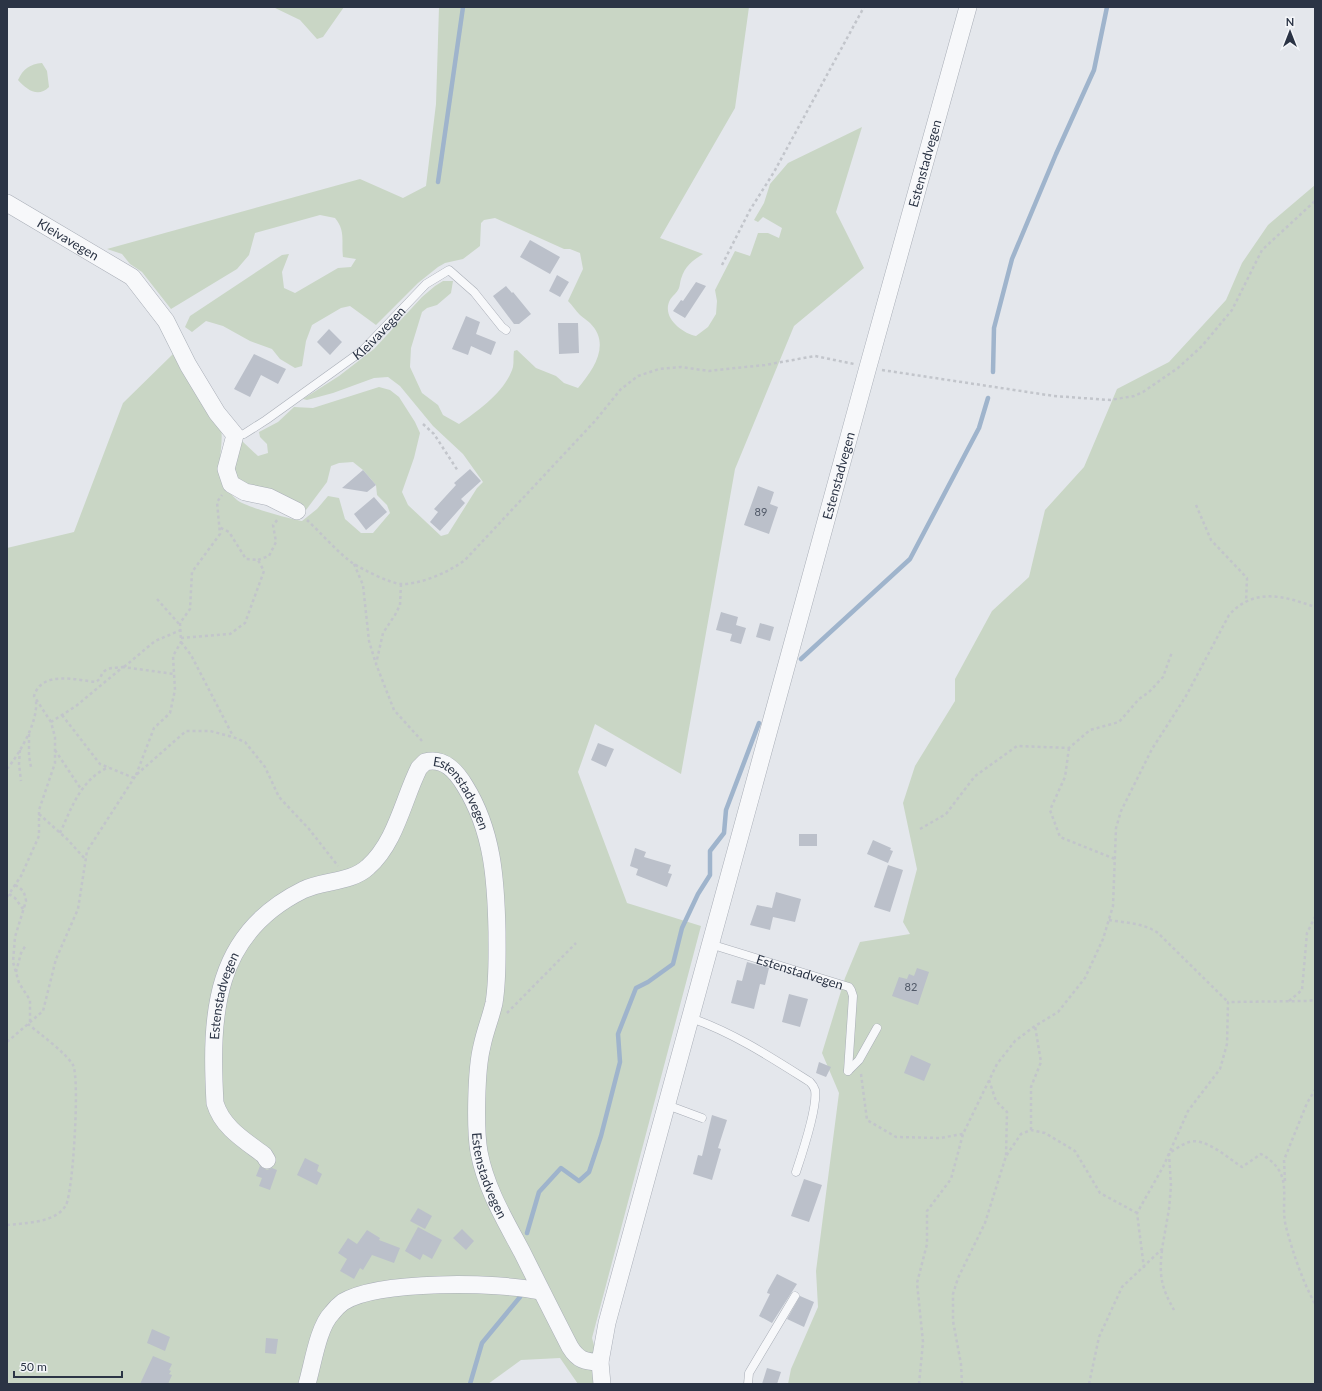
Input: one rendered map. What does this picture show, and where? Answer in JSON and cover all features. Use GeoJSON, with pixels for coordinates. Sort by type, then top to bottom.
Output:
{"type":"FeatureCollection","features":[{"type":"Feature","properties":{"kind":"street","name":"Estenstadvegen"},"geometry":{"type":"LineString","coordinates":[[602,1384],[600,1362],[607,1323],[868,367],[968,7]]}},
{"type":"Feature","properties":{"kind":"street","name":"Kleivavegen"},"geometry":{"type":"LineString","coordinates":[[7,203],[132,277],[166,321],[174,334],[188,365],[217,413],[235,435]]}},
{"type":"Feature","properties":{"kind":"street"},"geometry":{"type":"LineString","coordinates":[[235,435],[226,469],[230,484],[245,492],[269,497],[294,510]]}},
{"type":"Feature","properties":{"kind":"street","name":"Estenstadvegen"},"geometry":{"type":"LineString","coordinates":[[267,1160],[264,1155],[223,1121],[215,1103],[215,1025],[218,1001],[229,963],[239,944],[251,927],[266,913],[290,896],[308,887],[348,877],[367,868],[378,858],[388,840],[419,768],[425,762],[432,760],[440,761],[451,768],[460,777],[480,816],[489,845],[496,886],[497,972],[494,1004],[481,1047],[479,1066],[478,1150],[490,1188],[540,1291],[575,1355],[584,1361],[600,1362]]}},
{"type":"Feature","properties":{"kind":"street"},"geometry":{"type":"LineString","coordinates":[[307,1384],[320,1337],[330,1314],[342,1302],[359,1295],[387,1290],[452,1285],[505,1286],[540,1291]]}},
{"type":"Feature","properties":{"kind":"lane","name":"Kleivavegen"},"geometry":{"type":"LineString","coordinates":[[235,435],[244,434],[266,420],[362,351],[426,284],[449,270],[474,292],[506,330]]}},
{"type":"Feature","properties":{"kind":"lane","name":"Estenstadvegen"},"geometry":{"type":"LineString","coordinates":[[710,944],[742,956],[849,987],[853,996],[848,1071],[859,1060]]}},
{"type":"Feature","properties":{"kind":"lane"},"geometry":{"type":"LineString","coordinates":[[691,1018],[707,1024],[754,1047],[810,1082],[815,1089],[815,1099],[807,1140],[796,1172]]}},
{"type":"Feature","properties":{"kind":"lane"},"geometry":{"type":"LineString","coordinates":[[859,1060],[876,1028]]}},
{"type":"Feature","properties":{"kind":"lane"},"geometry":{"type":"LineString","coordinates":[[667,1105],[702,1118]]}},
{"type":"Feature","properties":{"kind":"lane"},"geometry":{"type":"LineString","coordinates":[[743,1384],[795,1296]]}},
{"type":"Feature","properties":{"kind":"lane"},"geometry":{"type":"LineString","coordinates":[[748,1384],[749,1373]]}},
{"type":"Feature","properties":{"kind":"path"},"geometry":{"type":"LineString","coordinates":[[722,265],[750,210],[774,172],[864,7]]}},
{"type":"Feature","properties":{"kind":"path"},"geometry":{"type":"LineString","coordinates":[[219,527],[229,532],[246,559],[258,560],[269,556],[276,542],[273,525],[294,510],[354,564],[383,578],[401,584],[416,582],[451,570],[465,560],[595,421],[621,389],[638,376],[659,369],[681,367],[708,371],[765,365],[815,356],[868,367],[1054,396],[1110,400],[1134,396],[1143,392],[1178,368],[1202,346],[1232,310],[1262,250],[1315,201]]}},
{"type":"Feature","properties":{"kind":"path"},"geometry":{"type":"LineString","coordinates":[[422,424],[434,434],[458,471]]}},
{"type":"Feature","properties":{"kind":"path"},"geometry":{"type":"LineString","coordinates":[[180,625],[190,609],[192,572],[220,534],[217,502],[230,484]]}},
{"type":"Feature","properties":{"kind":"path"},"geometry":{"type":"LineString","coordinates":[[1196,506],[1211,540],[1247,578],[1246,602]]}},
{"type":"Feature","properties":{"kind":"path"},"geometry":{"type":"LineString","coordinates":[[181,638],[230,634],[245,624],[264,571],[258,560]]}},
{"type":"Feature","properties":{"kind":"path"},"geometry":{"type":"LineString","coordinates":[[354,564],[363,585],[369,641],[376,664],[394,710],[422,740]]}},
{"type":"Feature","properties":{"kind":"path"},"geometry":{"type":"LineString","coordinates":[[376,664],[383,633],[395,615],[400,604],[401,584]]}},
{"type":"Feature","properties":{"kind":"path"},"geometry":{"type":"LineString","coordinates":[[919,1384],[923,1342],[917,1283],[927,1244],[927,1211],[951,1178],[963,1134],[997,1064],[1015,1041],[1034,1026],[1058,1012],[1085,978],[1103,939],[1113,906],[1116,828],[1121,811],[1152,749],[1186,696],[1229,615],[1236,607],[1260,596],[1290,598],[1315,607]]}},
{"type":"Feature","properties":{"kind":"path"},"geometry":{"type":"LineString","coordinates":[[7,1042],[43,1011],[56,959],[78,909],[87,851],[135,777],[154,728],[170,713],[176,690],[173,656],[181,642],[181,630],[180,625],[156,599]]}},
{"type":"Feature","properties":{"kind":"path"},"geometry":{"type":"LineString","coordinates":[[51,722],[99,688],[155,642],[181,630]]}},
{"type":"Feature","properties":{"kind":"path"},"geometry":{"type":"LineString","coordinates":[[181,642],[191,655],[233,737]]}},
{"type":"Feature","properties":{"kind":"path"},"geometry":{"type":"LineString","coordinates":[[1115,860],[1060,837],[1050,810],[1065,777],[1069,748],[1090,730],[1119,722],[1139,699],[1149,692],[1163,677],[1172,652]]}},
{"type":"Feature","properties":{"kind":"path"},"geometry":{"type":"LineString","coordinates":[[7,769],[20,750],[30,730],[37,708],[34,696],[37,688],[43,682],[63,678],[96,682],[108,668],[123,667],[174,674]]}},
{"type":"Feature","properties":{"kind":"path"},"geometry":{"type":"LineString","coordinates":[[23,909],[15,898],[8,895],[21,876],[39,836],[39,814],[55,763],[55,737],[51,722],[36,701]]}},
{"type":"Feature","properties":{"kind":"path"},"geometry":{"type":"LineString","coordinates":[[62,715],[100,764],[135,777]]}},
{"type":"Feature","properties":{"kind":"path"},"geometry":{"type":"LineString","coordinates":[[30,730],[29,756],[31,767]]}},
{"type":"Feature","properties":{"kind":"path"},"geometry":{"type":"LineString","coordinates":[[135,777],[186,731],[210,731],[245,742],[265,767],[279,797],[309,829],[348,877]]}},
{"type":"Feature","properties":{"kind":"path"},"geometry":{"type":"LineString","coordinates":[[920,829],[946,814],[975,776],[1017,746],[1069,748]]}},
{"type":"Feature","properties":{"kind":"path"},"geometry":{"type":"LineString","coordinates":[[55,749],[81,790]]}},
{"type":"Feature","properties":{"kind":"path"},"geometry":{"type":"LineString","coordinates":[[20,750],[19,764],[21,781]]}},
{"type":"Feature","properties":{"kind":"path"},"geometry":{"type":"LineString","coordinates":[[60,833],[81,790],[97,772],[109,767]]}},
{"type":"Feature","properties":{"kind":"path"},"geometry":{"type":"LineString","coordinates":[[39,814],[86,859]]}},
{"type":"Feature","properties":{"kind":"path"},"geometry":{"type":"LineString","coordinates":[[15,885],[21,888],[25,894],[26,900],[15,937],[13,962],[20,983],[30,1000],[29,1023]]}},
{"type":"Feature","properties":{"kind":"path"},"geometry":{"type":"LineString","coordinates":[[1289,1001],[1302,990],[1307,933],[1315,917]]}},
{"type":"Feature","properties":{"kind":"path"},"geometry":{"type":"LineString","coordinates":[[1108,920],[1150,927],[1158,933],[1228,1002],[1315,1000]]}},
{"type":"Feature","properties":{"kind":"path"},"geometry":{"type":"LineString","coordinates":[[490,1017],[506,1015],[576,942]]}},
{"type":"Feature","properties":{"kind":"path"},"geometry":{"type":"LineString","coordinates":[[16,973],[21,953],[26,945]]}},
{"type":"Feature","properties":{"kind":"path"},"geometry":{"type":"LineString","coordinates":[[1144,1268],[1137,1213],[1169,1153],[1188,1111],[1220,1069],[1227,1044],[1228,1002]]}},
{"type":"Feature","properties":{"kind":"path"},"geometry":{"type":"LineString","coordinates":[[7,1225],[26,1224],[53,1216],[66,1205],[73,1158],[76,1100],[74,1067],[68,1058],[29,1023]]}},
{"type":"Feature","properties":{"kind":"path"},"geometry":{"type":"LineString","coordinates":[[1031,1130],[1031,1087],[1041,1062],[1034,1026]]}},
{"type":"Feature","properties":{"kind":"path"},"geometry":{"type":"LineString","coordinates":[[859,1060],[867,1120],[896,1137],[940,1138],[963,1134]]}},
{"type":"Feature","properties":{"kind":"path"},"geometry":{"type":"LineString","coordinates":[[962,1384],[961,1364],[953,1321],[953,1294],[958,1278],[985,1223],[1006,1156],[1007,1112],[996,1101],[989,1080]]}},
{"type":"Feature","properties":{"kind":"path"},"geometry":{"type":"LineString","coordinates":[[1315,1090],[1307,1103],[1284,1160],[1286,1225],[1305,1285],[1315,1304]]}},
{"type":"Feature","properties":{"kind":"path"},"geometry":{"type":"LineString","coordinates":[[1006,1156],[1021,1134],[1031,1130],[1045,1133],[1075,1151],[1100,1193],[1137,1213]]}},
{"type":"Feature","properties":{"kind":"path"},"geometry":{"type":"LineString","coordinates":[[1169,1153],[1190,1142],[1209,1144],[1225,1157],[1242,1167],[1261,1154],[1273,1161],[1285,1183]]}},
{"type":"Feature","properties":{"kind":"path"},"geometry":{"type":"LineString","coordinates":[[1169,1153],[1171,1186],[1160,1271],[1164,1292],[1174,1310]]}},
{"type":"Feature","properties":{"kind":"path"},"geometry":{"type":"LineString","coordinates":[[1089,1384],[1099,1337],[1122,1287],[1144,1268],[1162,1249]]}},
{"type":"Feature","properties":{"kind":"green space"},"geometry":{"type":"Polygon","coordinates":[[[273,7],[344,7],[323,37],[317,39],[300,20],[273,7]]]}},
{"type":"Feature","properties":{"kind":"green space"},"geometry":{"type":"Polygon","coordinates":[[[439,7],[749,7],[735,108],[660,238],[703,254],[687,267],[683,274],[679,288],[670,300],[668,306],[668,312],[674,323],[685,332],[696,336],[708,327],[716,314],[717,301],[715,290],[735,251],[750,256],[758,233],[768,233],[779,238],[782,228],[763,217],[758,222],[754,220],[764,203],[770,184],[788,163],[862,127],[836,212],[864,268],[794,326],[735,469],[681,774],[595,724],[578,772],[627,903],[701,926],[592,1338],[605,1384],[578,1384],[560,1358],[521,1360],[488,1384],[7,1384],[7,548],[74,532],[123,403],[173,354],[221,427],[221,474],[230,493],[237,500],[258,509],[302,521],[317,509],[328,496],[339,498],[345,519],[361,533],[373,533],[390,513],[387,505],[377,495],[376,485],[363,470],[353,462],[339,463],[331,466],[327,482],[306,510],[243,485],[230,474],[242,441],[258,456],[268,453],[267,444],[260,437],[259,432],[278,422],[294,407],[313,408],[379,387],[390,390],[399,397],[415,422],[420,433],[414,458],[402,492],[408,505],[441,536],[448,534],[477,488],[483,482],[463,454],[433,426],[400,386],[388,377],[374,378],[333,393],[307,400],[303,399],[339,376],[374,349],[422,297],[443,281],[453,281],[451,293],[437,305],[427,308],[422,312],[411,348],[410,367],[422,393],[438,405],[443,415],[459,424],[483,407],[498,392],[509,376],[513,367],[514,351],[517,350],[536,368],[556,376],[564,383],[578,388],[590,373],[598,356],[600,348],[596,331],[568,301],[583,269],[580,253],[570,249],[564,249],[495,218],[484,220],[481,223],[480,246],[463,259],[445,263],[438,267],[418,283],[376,325],[350,306],[341,308],[312,325],[306,341],[302,366],[295,368],[280,359],[272,349],[250,341],[223,326],[206,321],[192,332],[185,327],[190,316],[282,255],[289,254],[282,272],[284,288],[295,293],[338,268],[351,267],[356,259],[343,257],[341,227],[335,218],[320,215],[255,233],[249,255],[237,269],[171,309],[142,272],[130,264],[122,254],[107,249],[360,179],[403,198],[426,186],[436,104],[439,7]]]}},
{"type":"Feature","properties":{"kind":"green space"},"geometry":{"type":"Polygon","coordinates":[[[42,63],[47,71],[49,87],[41,92],[29,90],[18,80],[27,68],[42,63]]]}},
{"type":"Feature","properties":{"kind":"green space"},"geometry":{"type":"Polygon","coordinates":[[[1315,185],[1315,1384],[788,1384],[791,1369],[818,1307],[816,1271],[839,1093],[822,1053],[845,978],[860,942],[910,934],[903,922],[917,869],[903,803],[915,766],[955,701],[955,679],[992,611],[1029,577],[1045,510],[1084,467],[1117,389],[1169,362],[1226,300],[1242,263],[1268,225],[1315,185]]]}},
{"type":"Feature","properties":{"kind":"building"},"geometry":{"type":"Polygon","coordinates":[[[530,240],[560,257],[550,274],[520,257],[530,240]]]}},
{"type":"Feature","properties":{"kind":"building"},"geometry":{"type":"Polygon","coordinates":[[[557,275],[569,282],[560,297],[549,291],[557,275]]]}},
{"type":"Feature","properties":{"kind":"building"},"geometry":{"type":"Polygon","coordinates":[[[696,282],[706,286],[685,318],[673,311],[681,300],[683,301],[696,282]]]}},
{"type":"Feature","properties":{"kind":"building"},"geometry":{"type":"Polygon","coordinates":[[[506,286],[512,293],[513,292],[531,314],[519,324],[514,324],[493,296],[506,286]]]}},
{"type":"Feature","properties":{"kind":"building"},"geometry":{"type":"Polygon","coordinates":[[[466,316],[480,322],[476,334],[496,342],[491,355],[471,346],[468,355],[452,349],[466,316]]]}},
{"type":"Feature","properties":{"kind":"building"},"geometry":{"type":"Polygon","coordinates":[[[558,323],[578,323],[579,353],[559,354],[558,323]]]}},
{"type":"Feature","properties":{"kind":"building"},"geometry":{"type":"Polygon","coordinates":[[[329,329],[342,342],[330,355],[317,342],[329,329]]]}},
{"type":"Feature","properties":{"kind":"building"},"geometry":{"type":"Polygon","coordinates":[[[254,354],[286,369],[278,384],[261,375],[250,397],[234,389],[254,354]]]}},
{"type":"Feature","properties":{"kind":"building"},"geometry":{"type":"Polygon","coordinates":[[[470,469],[481,481],[461,499],[465,503],[440,531],[430,522],[438,512],[434,509],[456,485],[454,483],[470,469]]]}},
{"type":"Feature","properties":{"kind":"building"},"geometry":{"type":"Polygon","coordinates":[[[363,470],[376,485],[367,492],[342,488],[363,470]]]}},
{"type":"Feature","properties":{"kind":"building"},"geometry":{"type":"Polygon","coordinates":[[[758,486],[774,492],[770,504],[778,507],[769,534],[744,525],[758,486]]]}},
{"type":"Feature","properties":{"kind":"building"},"geometry":{"type":"Polygon","coordinates":[[[374,497],[387,512],[366,530],[354,514],[374,497]]]}},
{"type":"Feature","properties":{"kind":"building"},"geometry":{"type":"Polygon","coordinates":[[[721,612],[738,617],[736,625],[746,628],[741,644],[730,641],[732,634],[716,630],[721,612]]]}},
{"type":"Feature","properties":{"kind":"building"},"geometry":{"type":"Polygon","coordinates":[[[760,623],[774,627],[770,641],[756,637],[760,623]]]}},
{"type":"Feature","properties":{"kind":"building"},"geometry":{"type":"Polygon","coordinates":[[[598,743],[614,749],[606,767],[591,760],[598,743]]]}},
{"type":"Feature","properties":{"kind":"building"},"geometry":{"type":"Polygon","coordinates":[[[799,834],[817,834],[817,846],[799,846],[799,834]]]}},
{"type":"Feature","properties":{"kind":"building"},"geometry":{"type":"Polygon","coordinates":[[[873,840],[891,848],[890,850],[893,851],[888,863],[867,854],[873,840]]]}},
{"type":"Feature","properties":{"kind":"building"},"geometry":{"type":"Polygon","coordinates":[[[635,848],[646,852],[644,857],[671,865],[668,873],[672,874],[667,887],[636,875],[638,869],[630,866],[635,848]]]}},
{"type":"Feature","properties":{"kind":"building"},"geometry":{"type":"Polygon","coordinates":[[[888,865],[903,870],[890,912],[874,907],[888,865]]]}},
{"type":"Feature","properties":{"kind":"building"},"geometry":{"type":"Polygon","coordinates":[[[776,892],[801,899],[795,922],[773,917],[770,930],[750,925],[757,905],[772,908],[776,892]]]}},
{"type":"Feature","properties":{"kind":"building"},"geometry":{"type":"Polygon","coordinates":[[[747,962],[769,968],[765,985],[760,984],[754,1009],[731,1003],[737,980],[742,981],[747,962]]]}},
{"type":"Feature","properties":{"kind":"building"},"geometry":{"type":"Polygon","coordinates":[[[917,968],[929,972],[918,1005],[892,996],[899,977],[907,979],[909,974],[914,976],[917,968]]]}},
{"type":"Feature","properties":{"kind":"building"},"geometry":{"type":"Polygon","coordinates":[[[789,994],[808,999],[800,1027],[782,1022],[789,994]]]}},
{"type":"Feature","properties":{"kind":"building"},"geometry":{"type":"Polygon","coordinates":[[[911,1055],[931,1064],[924,1081],[904,1073],[911,1055]]]}},
{"type":"Feature","properties":{"kind":"building"},"geometry":{"type":"Polygon","coordinates":[[[819,1062],[831,1067],[826,1077],[816,1073],[819,1062]]]}},
{"type":"Feature","properties":{"kind":"building"},"geometry":{"type":"Polygon","coordinates":[[[712,1115],[727,1120],[718,1148],[721,1149],[712,1180],[693,1174],[698,1155],[702,1156],[712,1115]]]}},
{"type":"Feature","properties":{"kind":"building"},"geometry":{"type":"Polygon","coordinates":[[[305,1158],[319,1165],[317,1171],[322,1174],[317,1185],[297,1175],[305,1158]]]}},
{"type":"Feature","properties":{"kind":"building"},"geometry":{"type":"Polygon","coordinates":[[[260,1166],[267,1170],[272,1168],[277,1170],[270,1190],[259,1186],[262,1178],[256,1176],[260,1166]]]}},
{"type":"Feature","properties":{"kind":"building"},"geometry":{"type":"Polygon","coordinates":[[[804,1179],[822,1185],[809,1222],[791,1216],[804,1179]]]}},
{"type":"Feature","properties":{"kind":"building"},"geometry":{"type":"Polygon","coordinates":[[[418,1208],[432,1216],[425,1229],[410,1221],[418,1208]]]}},
{"type":"Feature","properties":{"kind":"building"},"geometry":{"type":"Polygon","coordinates":[[[418,1227],[442,1240],[432,1259],[423,1254],[420,1260],[405,1251],[418,1227]]]}},
{"type":"Feature","properties":{"kind":"building"},"geometry":{"type":"Polygon","coordinates":[[[462,1229],[474,1241],[466,1250],[453,1238],[462,1229]]]}},
{"type":"Feature","properties":{"kind":"building"},"geometry":{"type":"Polygon","coordinates":[[[367,1230],[380,1238],[379,1240],[400,1248],[394,1263],[372,1255],[363,1270],[360,1268],[354,1279],[340,1271],[347,1259],[338,1253],[348,1238],[357,1244],[367,1230]]]}},
{"type":"Feature","properties":{"kind":"building"},"geometry":{"type":"Polygon","coordinates":[[[777,1274],[797,1284],[772,1323],[759,1316],[770,1294],[767,1293],[768,1290],[777,1274]]]}},
{"type":"Feature","properties":{"kind":"building"},"geometry":{"type":"Polygon","coordinates":[[[800,1296],[814,1302],[804,1327],[787,1319],[800,1296]]]}},
{"type":"Feature","properties":{"kind":"building"},"geometry":{"type":"Polygon","coordinates":[[[152,1329],[170,1337],[165,1351],[147,1343],[152,1329]]]}},
{"type":"Feature","properties":{"kind":"building"},"geometry":{"type":"Polygon","coordinates":[[[266,1338],[278,1339],[276,1354],[265,1353],[266,1338]]]}},
{"type":"Feature","properties":{"kind":"building"},"geometry":{"type":"Polygon","coordinates":[[[153,1356],[172,1364],[169,1374],[172,1375],[168,1384],[140,1384],[153,1356]]]}},
{"type":"Feature","properties":{"kind":"building"},"geometry":{"type":"Polygon","coordinates":[[[767,1368],[781,1372],[777,1384],[762,1384],[767,1368]]]}},
{"type":"Feature","properties":{"kind":"waterway"},"geometry":{"type":"LineString","coordinates":[[438,182],[463,7]]}},
{"type":"Feature","properties":{"kind":"waterway"},"geometry":{"type":"LineString","coordinates":[[993,372],[994,328],[1012,259],[1056,154],[1094,70],[1107,7]]}},
{"type":"Feature","properties":{"kind":"waterway"},"geometry":{"type":"LineString","coordinates":[[801,659],[910,559],[979,428],[988,398]]}},
{"type":"Feature","properties":{"kind":"waterway"},"geometry":{"type":"LineString","coordinates":[[527,1233],[539,1192],[561,1168],[579,1181],[589,1172],[601,1136],[620,1062],[618,1034],[636,988],[648,982],[673,964],[682,928],[698,894],[710,875],[710,851],[724,833],[726,810],[759,723]]}},
{"type":"Feature","properties":{"kind":"waterway"},"geometry":{"type":"LineString","coordinates":[[470,1384],[482,1343],[520,1297]]}}]}
